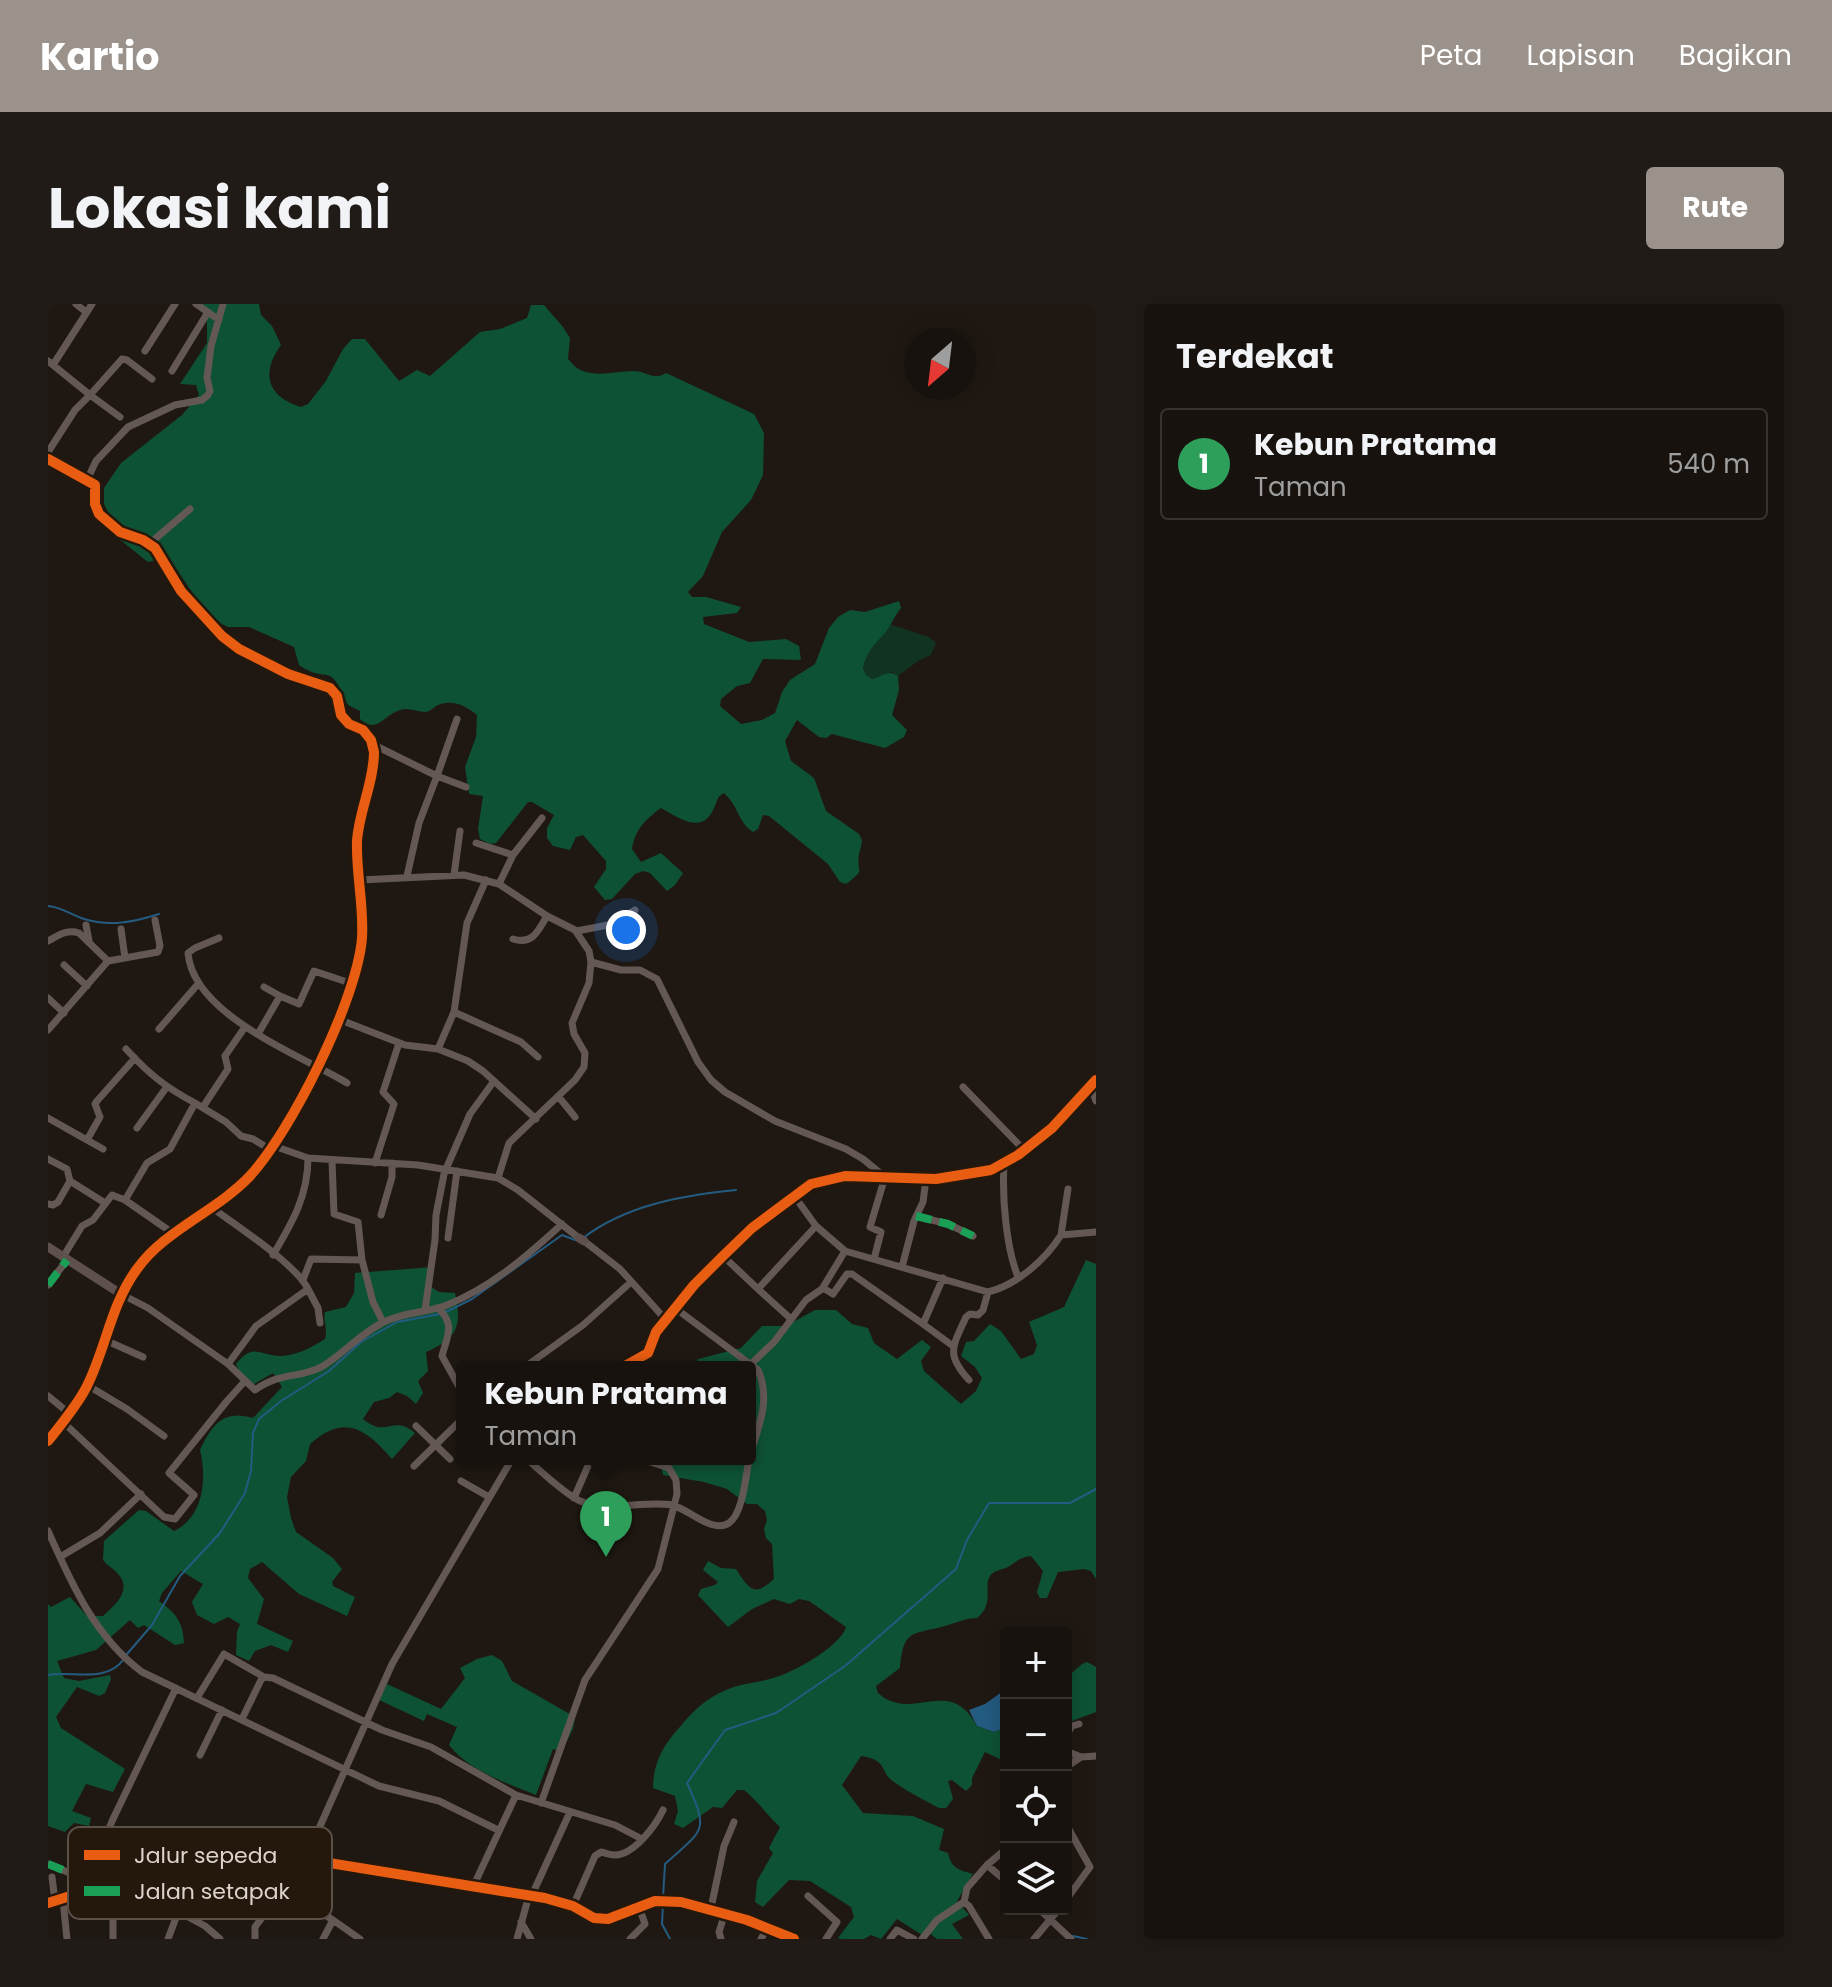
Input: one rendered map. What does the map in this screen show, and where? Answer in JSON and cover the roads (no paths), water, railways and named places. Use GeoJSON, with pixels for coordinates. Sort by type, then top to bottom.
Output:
{"type":"FeatureCollection","features":[{"type":"Feature","properties":{"kind":"street"},"geometry":{"type":"LineString","coordinates":[[76,304],[86,312]]}},
{"type":"Feature","properties":{"kind":"street"},"geometry":{"type":"LineString","coordinates":[[92,304],[51,363],[120,417]]}},
{"type":"Feature","properties":{"kind":"street"},"geometry":{"type":"LineString","coordinates":[[145,351],[175,304]]}},
{"type":"Feature","properties":{"kind":"street"},"geometry":{"type":"LineString","coordinates":[[196,304],[219,320]]}},
{"type":"Feature","properties":{"kind":"street"},"geometry":{"type":"LineString","coordinates":[[87,480],[96,461],[128,427],[175,405],[202,400],[208,395],[211,346],[223,304]]}},
{"type":"Feature","properties":{"kind":"street"},"geometry":{"type":"LineString","coordinates":[[172,371],[208,312]]}},
{"type":"Feature","properties":{"kind":"street"},"geometry":{"type":"LineString","coordinates":[[48,452],[75,410],[122,359],[152,379]]}},
{"type":"Feature","properties":{"kind":"street"},"geometry":{"type":"LineString","coordinates":[[48,459],[95,485],[96,509],[104,519],[120,532],[149,544],[181,591],[222,636],[239,649],[288,674],[330,688],[337,696],[341,715],[349,724],[363,730],[372,744],[374,759],[357,841],[362,939],[353,984],[317,1065],[273,1148],[248,1178],[148,1256],[121,1294],[87,1385],[70,1414],[48,1441]]}},
{"type":"Feature","properties":{"kind":"street"},"geometry":{"type":"LineString","coordinates":[[149,544],[190,509]]}},
{"type":"Feature","properties":{"kind":"street"},"geometry":{"type":"LineString","coordinates":[[407,876],[419,823],[457,719]]}},
{"type":"Feature","properties":{"kind":"street"},"geometry":{"type":"LineString","coordinates":[[372,744],[466,787]]}},
{"type":"Feature","properties":{"kind":"street"},"geometry":{"type":"LineString","coordinates":[[499,884],[513,855],[542,818]]}},
{"type":"Feature","properties":{"kind":"street"},"geometry":{"type":"LineString","coordinates":[[454,875],[460,831]]}},
{"type":"Feature","properties":{"kind":"street"},"geometry":{"type":"LineString","coordinates":[[476,843],[513,855]]}},
{"type":"Feature","properties":{"kind":"street"},"geometry":{"type":"LineString","coordinates":[[360,880],[454,875],[499,884],[547,916],[577,931],[589,951],[589,983],[572,1023],[574,1034],[585,1053],[584,1067],[575,1080],[509,1143],[498,1178]]}},
{"type":"Feature","properties":{"kind":"street"},"geometry":{"type":"LineString","coordinates":[[438,1049],[454,1012],[467,923],[486,880]]}},
{"type":"Feature","properties":{"kind":"street"},"geometry":{"type":"LineString","coordinates":[[577,931],[613,924],[635,910]]}},
{"type":"Feature","properties":{"kind":"street"},"geometry":{"type":"LineString","coordinates":[[513,939],[533,938],[547,916]]}},
{"type":"Feature","properties":{"kind":"street"},"geometry":{"type":"LineString","coordinates":[[49,1028],[108,961],[159,951],[155,920]]}},
{"type":"Feature","properties":{"kind":"street"},"geometry":{"type":"LineString","coordinates":[[86,925],[90,944]]}},
{"type":"Feature","properties":{"kind":"street"},"geometry":{"type":"LineString","coordinates":[[121,929],[125,958]]}},
{"type":"Feature","properties":{"kind":"street"},"geometry":{"type":"LineString","coordinates":[[48,941],[73,931],[108,961]]}},
{"type":"Feature","properties":{"kind":"street"},"geometry":{"type":"LineString","coordinates":[[219,938],[188,953],[198,984],[223,1011],[245,1027],[347,1083]]}},
{"type":"Feature","properties":{"kind":"street"},"geometry":{"type":"LineString","coordinates":[[591,962],[621,970],[640,970],[657,979],[698,1062],[725,1092],[775,1121],[846,1149],[885,1177]]}},
{"type":"Feature","properties":{"kind":"street"},"geometry":{"type":"LineString","coordinates":[[64,965],[87,986]]}},
{"type":"Feature","properties":{"kind":"street"},"geometry":{"type":"LineString","coordinates":[[264,987],[299,1004],[312,973],[316,971],[353,984]]}},
{"type":"Feature","properties":{"kind":"street"},"geometry":{"type":"LineString","coordinates":[[159,1029],[198,984]]}},
{"type":"Feature","properties":{"kind":"street"},"geometry":{"type":"LineString","coordinates":[[258,1034],[280,996]]}},
{"type":"Feature","properties":{"kind":"street"},"geometry":{"type":"LineString","coordinates":[[48,998],[64,1013]]}},
{"type":"Feature","properties":{"kind":"street"},"geometry":{"type":"LineString","coordinates":[[454,1012],[521,1042],[538,1057]]}},
{"type":"Feature","properties":{"kind":"street"},"geometry":{"type":"LineString","coordinates":[[338,1019],[399,1043],[438,1049],[468,1061],[536,1119]]}},
{"type":"Feature","properties":{"kind":"street"},"geometry":{"type":"LineString","coordinates":[[125,1200],[147,1163],[170,1149],[199,1105],[227,1072],[225,1056],[245,1027]]}},
{"type":"Feature","properties":{"kind":"street"},"geometry":{"type":"LineString","coordinates":[[375,1163],[394,1104],[383,1092],[399,1043]]}},
{"type":"Feature","properties":{"kind":"street"},"geometry":{"type":"LineString","coordinates":[[126,1049],[148,1074],[166,1088],[226,1122],[241,1136],[273,1148],[308,1158],[392,1163],[498,1178],[609,1259],[666,1320]]}},
{"type":"Feature","properties":{"kind":"street"},"geometry":{"type":"LineString","coordinates":[[87,1140],[100,1117],[95,1104],[135,1058]]}},
{"type":"Feature","properties":{"kind":"street"},"geometry":{"type":"LineString","coordinates":[[425,1310],[436,1215],[445,1169],[463,1126],[494,1081]]}},
{"type":"Feature","properties":{"kind":"street"},"geometry":{"type":"LineString","coordinates":[[1093,1083],[1096,1101]]}},
{"type":"Feature","properties":{"kind":"street"},"geometry":{"type":"LineString","coordinates":[[634,1361],[648,1353],[654,1337],[675,1308],[723,1256],[752,1228],[819,1180],[845,1176],[926,1179],[975,1174],[1004,1164],[1052,1128],[1093,1083]]}},
{"type":"Feature","properties":{"kind":"street"},"geometry":{"type":"LineString","coordinates":[[963,1087],[1024,1150]]}},
{"type":"Feature","properties":{"kind":"street"},"geometry":{"type":"LineString","coordinates":[[137,1128],[166,1088]]}},
{"type":"Feature","properties":{"kind":"street"},"geometry":{"type":"LineString","coordinates":[[558,1096],[575,1117]]}},
{"type":"Feature","properties":{"kind":"street"},"geometry":{"type":"LineString","coordinates":[[48,1118],[103,1149]]}},
{"type":"Feature","properties":{"kind":"street"},"geometry":{"type":"LineString","coordinates":[[273,1255],[304,1196],[308,1182],[308,1158]]}},
{"type":"Feature","properties":{"kind":"street"},"geometry":{"type":"LineString","coordinates":[[48,1159],[67,1169],[70,1181],[105,1203]]}},
{"type":"Feature","properties":{"kind":"street"},"geometry":{"type":"LineString","coordinates":[[332,1161],[334,1214],[358,1222],[362,1260],[373,1302],[383,1322]]}},
{"type":"Feature","properties":{"kind":"street"},"geometry":{"type":"LineString","coordinates":[[381,1215],[392,1177],[392,1163]]}},
{"type":"Feature","properties":{"kind":"street"},"geometry":{"type":"LineString","coordinates":[[1004,1164],[1010,1248],[1018,1277]]}},
{"type":"Feature","properties":{"kind":"street"},"geometry":{"type":"LineString","coordinates":[[448,1238],[457,1171]]}},
{"type":"Feature","properties":{"kind":"street"},"geometry":{"type":"LineString","coordinates":[[874,1259],[882,1234],[870,1227],[885,1177]]}},
{"type":"Feature","properties":{"kind":"street"},"geometry":{"type":"LineString","coordinates":[[902,1267],[923,1202],[926,1179]]}},
{"type":"Feature","properties":{"kind":"street"},"geometry":{"type":"LineString","coordinates":[[48,1204],[56,1204],[70,1181]]}},
{"type":"Feature","properties":{"kind":"street"},"geometry":{"type":"LineString","coordinates":[[795,1197],[816,1226],[845,1251],[988,1292],[1018,1277],[1049,1254],[1061,1235],[1068,1189]]}},
{"type":"Feature","properties":{"kind":"street"},"geometry":{"type":"LineString","coordinates":[[48,1285],[82,1226],[93,1220],[114,1194],[174,1234]]}},
{"type":"Feature","properties":{"kind":"street"},"geometry":{"type":"LineString","coordinates":[[211,1207],[303,1280],[318,1308],[320,1323]]}},
{"type":"Feature","properties":{"kind":"street"},"geometry":{"type":"LineString","coordinates":[[916,1216],[948,1224],[973,1236]]}},
{"type":"Feature","properties":{"kind":"street"},"geometry":{"type":"LineString","coordinates":[[48,1247],[148,1308],[228,1364],[255,1390],[277,1377],[321,1367],[383,1322],[438,1308],[472,1292],[516,1266],[562,1224]]}},
{"type":"Feature","properties":{"kind":"street"},"geometry":{"type":"LineString","coordinates":[[758,1289],[816,1226]]}},
{"type":"Feature","properties":{"kind":"street"},"geometry":{"type":"LineString","coordinates":[[1061,1235],[1096,1232]]}},
{"type":"Feature","properties":{"kind":"street"},"geometry":{"type":"LineString","coordinates":[[754,1361],[774,1342],[806,1300],[823,1288],[845,1251]]}},
{"type":"Feature","properties":{"kind":"street"},"geometry":{"type":"LineString","coordinates":[[723,1256],[791,1319]]}},
{"type":"Feature","properties":{"kind":"street"},"geometry":{"type":"LineString","coordinates":[[303,1280],[311,1259],[362,1260]]}},
{"type":"Feature","properties":{"kind":"street"},"geometry":{"type":"LineString","coordinates":[[823,1288],[833,1294],[847,1274],[852,1274],[953,1346]]}},
{"type":"Feature","properties":{"kind":"street"},"geometry":{"type":"LineString","coordinates":[[923,1324],[943,1278]]}},
{"type":"Feature","properties":{"kind":"street"},"geometry":{"type":"LineString","coordinates":[[533,1361],[583,1325],[631,1282]]}},
{"type":"Feature","properties":{"kind":"street"},"geometry":{"type":"LineString","coordinates":[[228,1364],[256,1326],[308,1289]]}},
{"type":"Feature","properties":{"kind":"street"},"geometry":{"type":"LineString","coordinates":[[969,1380],[954,1362],[953,1346],[966,1317],[978,1315],[983,1310],[988,1292]]}},
{"type":"Feature","properties":{"kind":"street"},"geometry":{"type":"LineString","coordinates":[[438,1308],[450,1322],[451,1329],[442,1356],[456,1381]]}},
{"type":"Feature","properties":{"kind":"street"},"geometry":{"type":"LineString","coordinates":[[675,1308],[749,1361]]}},
{"type":"Feature","properties":{"kind":"street"},"geometry":{"type":"LineString","coordinates":[[105,1340],[143,1357]]}},
{"type":"Feature","properties":{"kind":"street"},"geometry":{"type":"LineString","coordinates":[[756,1369],[762,1379],[764,1395],[756,1440]]}},
{"type":"Feature","properties":{"kind":"street"},"geometry":{"type":"LineString","coordinates":[[63,1422],[164,1517],[175,1519],[194,1495],[169,1473],[245,1381]]}},
{"type":"Feature","properties":{"kind":"street"},"geometry":{"type":"LineString","coordinates":[[87,1385],[114,1400],[164,1436]]}},
{"type":"Feature","properties":{"kind":"street"},"geometry":{"type":"LineString","coordinates":[[48,1396],[70,1414]]}},
{"type":"Feature","properties":{"kind":"street"},"geometry":{"type":"LineString","coordinates":[[414,1466],[456,1425]]}},
{"type":"Feature","properties":{"kind":"street"},"geometry":{"type":"LineString","coordinates":[[416,1426],[450,1459]]}},
{"type":"Feature","properties":{"kind":"street"},"geometry":{"type":"LineString","coordinates":[[317,1827],[403,1643],[508,1465]]}},
{"type":"Feature","properties":{"kind":"street"},"geometry":{"type":"LineString","coordinates":[[534,1465],[574,1498],[595,1505],[675,1506],[716,1525],[730,1522],[738,1511],[748,1465]]}},
{"type":"Feature","properties":{"kind":"street"},"geometry":{"type":"LineString","coordinates":[[574,1498],[588,1465]]}},
{"type":"Feature","properties":{"kind":"street"},"geometry":{"type":"LineString","coordinates":[[541,1803],[585,1680],[658,1569],[662,1544],[675,1506],[677,1486],[673,1472],[656,1465]]}},
{"type":"Feature","properties":{"kind":"street"},"geometry":{"type":"LineString","coordinates":[[461,1481],[489,1497]]}},
{"type":"Feature","properties":{"kind":"street"},"geometry":{"type":"LineString","coordinates":[[60,1557],[100,1533],[141,1494]]}},
{"type":"Feature","properties":{"kind":"street"},"geometry":{"type":"LineString","coordinates":[[48,1531],[87,1611],[124,1656],[155,1680],[386,1789],[447,1804],[498,1830]]}},
{"type":"Feature","properties":{"kind":"street"},"geometry":{"type":"LineString","coordinates":[[197,1698],[224,1654],[264,1677],[282,1681],[366,1723],[431,1747],[516,1795],[615,1825],[640,1838]]}},
{"type":"Feature","properties":{"kind":"street"},"geometry":{"type":"LineString","coordinates":[[242,1719],[264,1677]]}},
{"type":"Feature","properties":{"kind":"street"},"geometry":{"type":"LineString","coordinates":[[110,1827],[176,1688]]}},
{"type":"Feature","properties":{"kind":"street"},"geometry":{"type":"LineString","coordinates":[[200,1755],[222,1710]]}},
{"type":"Feature","properties":{"kind":"street"},"geometry":{"type":"LineString","coordinates":[[1072,1726],[1079,1724]]}},
{"type":"Feature","properties":{"kind":"street"},"geometry":{"type":"LineString","coordinates":[[1072,1753],[1081,1757],[1096,1756]]}},
{"type":"Feature","properties":{"kind":"street"},"geometry":{"type":"LineString","coordinates":[[1072,1763],[1081,1757]]}},
{"type":"Feature","properties":{"kind":"street"},"geometry":{"type":"LineString","coordinates":[[473,1887],[516,1795]]}},
{"type":"Feature","properties":{"kind":"street"},"geometry":{"type":"LineString","coordinates":[[573,1906],[595,1856],[601,1852],[621,1854],[638,1843],[640,1838],[653,1830],[663,1810]]}},
{"type":"Feature","properties":{"kind":"street"},"geometry":{"type":"LineString","coordinates":[[517,1939],[531,1895],[570,1812]]}},
{"type":"Feature","properties":{"kind":"street"},"geometry":{"type":"LineString","coordinates":[[711,1908],[724,1846],[734,1822]]}},
{"type":"Feature","properties":{"kind":"street"},"geometry":{"type":"LineString","coordinates":[[1072,1835],[1090,1867],[1072,1892]]}},
{"type":"Feature","properties":{"kind":"street"},"geometry":{"type":"LineString","coordinates":[[922,1939],[937,1920],[964,1902],[967,1888],[1000,1854]]}},
{"type":"Feature","properties":{"kind":"street"},"geometry":{"type":"LineString","coordinates":[[48,1864],[68,1872]]}},
{"type":"Feature","properties":{"kind":"street"},"geometry":{"type":"LineString","coordinates":[[332,1864],[531,1895],[573,1906],[594,1918],[608,1919],[655,1901],[669,1901],[711,1908],[794,1939]]}},
{"type":"Feature","properties":{"kind":"street"},"geometry":{"type":"LineString","coordinates":[[987,1865],[1000,1876]]}},
{"type":"Feature","properties":{"kind":"street"},"geometry":{"type":"LineString","coordinates":[[52,1877],[55,1902],[67,1939]]}},
{"type":"Feature","properties":{"kind":"street"},"geometry":{"type":"LineString","coordinates":[[808,1896],[837,1922],[826,1939]]}},
{"type":"Feature","properties":{"kind":"street"},"geometry":{"type":"LineString","coordinates":[[964,1902],[989,1939]]}},
{"type":"Feature","properties":{"kind":"street"},"geometry":{"type":"LineString","coordinates":[[630,1939],[645,1924],[639,1907]]}},
{"type":"Feature","properties":{"kind":"street"},"geometry":{"type":"LineString","coordinates":[[721,1939],[719,1932],[725,1913]]}},
{"type":"Feature","properties":{"kind":"street"},"geometry":{"type":"LineString","coordinates":[[1046,1915],[1071,1939]]}},
{"type":"Feature","properties":{"kind":"street"},"geometry":{"type":"LineString","coordinates":[[1034,1939],[1055,1915]]}},
{"type":"Feature","properties":{"kind":"street"},"geometry":{"type":"LineString","coordinates":[[168,1939],[176,1919]]}},
{"type":"Feature","properties":{"kind":"street"},"geometry":{"type":"LineString","coordinates":[[192,1919],[220,1939]]}},
{"type":"Feature","properties":{"kind":"street"},"geometry":{"type":"LineString","coordinates":[[255,1939],[255,1927],[261,1919]]}},
{"type":"Feature","properties":{"kind":"street"},"geometry":{"type":"LineString","coordinates":[[323,1939],[333,1920],[360,1939]]}},
{"type":"Feature","properties":{"kind":"street"},"geometry":{"type":"LineString","coordinates":[[113,1921],[113,1939]]}},
{"type":"Feature","properties":{"kind":"street"},"geometry":{"type":"LineString","coordinates":[[521,1922],[531,1939]]}},
{"type":"Feature","properties":{"kind":"street"},"geometry":{"type":"LineString","coordinates":[[761,1939],[768,1927]]}},
{"type":"Feature","properties":{"kind":"street"},"geometry":{"type":"LineString","coordinates":[[890,1939],[897,1930],[914,1939]]}},
{"type":"Feature","properties":{"kind":"water"},"geometry":{"type":"Polygon","coordinates":[[[1000,1693],[1000,1730],[994,1732],[977,1726],[969,1710],[1000,1693]]]}},
{"type":"Feature","properties":{"kind":"waterway"},"geometry":{"type":"LineString","coordinates":[[48,906],[103,923],[131,921],[159,914]]}},
{"type":"Feature","properties":{"kind":"waterway"},"geometry":{"type":"LineString","coordinates":[[583,1238],[618,1217],[656,1204],[736,1190]]}},
{"type":"Feature","properties":{"kind":"waterway"},"geometry":{"type":"LineString","coordinates":[[446,1312],[472,1299],[562,1235],[575,1240]]}},
{"type":"Feature","properties":{"kind":"waterway"},"geometry":{"type":"LineString","coordinates":[[127,1654],[152,1625],[180,1576],[220,1533],[245,1493],[251,1471],[253,1433],[259,1419],[281,1401],[329,1371],[361,1342],[397,1322],[440,1314]]}},
{"type":"Feature","properties":{"kind":"waterway"},"geometry":{"type":"LineString","coordinates":[[663,1897],[665,1864],[688,1844],[699,1829],[699,1812],[687,1783],[725,1730],[776,1713],[845,1666],[956,1569],[967,1540],[989,1503],[1070,1503],[1096,1489]]}},
{"type":"Feature","properties":{"kind":"waterway"},"geometry":{"type":"LineString","coordinates":[[48,1675],[98,1674],[117,1667],[124,1659]]}},
{"type":"Feature","properties":{"kind":"waterway"},"geometry":{"type":"LineString","coordinates":[[663,1904],[662,1924],[670,1939]]}},
{"type":"Feature","properties":{"kind":"waterway"},"geometry":{"type":"LineString","coordinates":[[1073,1936],[1087,1939]]}},
{"type":"Feature","properties":{"kind":"place","name":"Kebun Pratama"},"geometry":{"type":"Point","coordinates":[606,1557]}}]}
